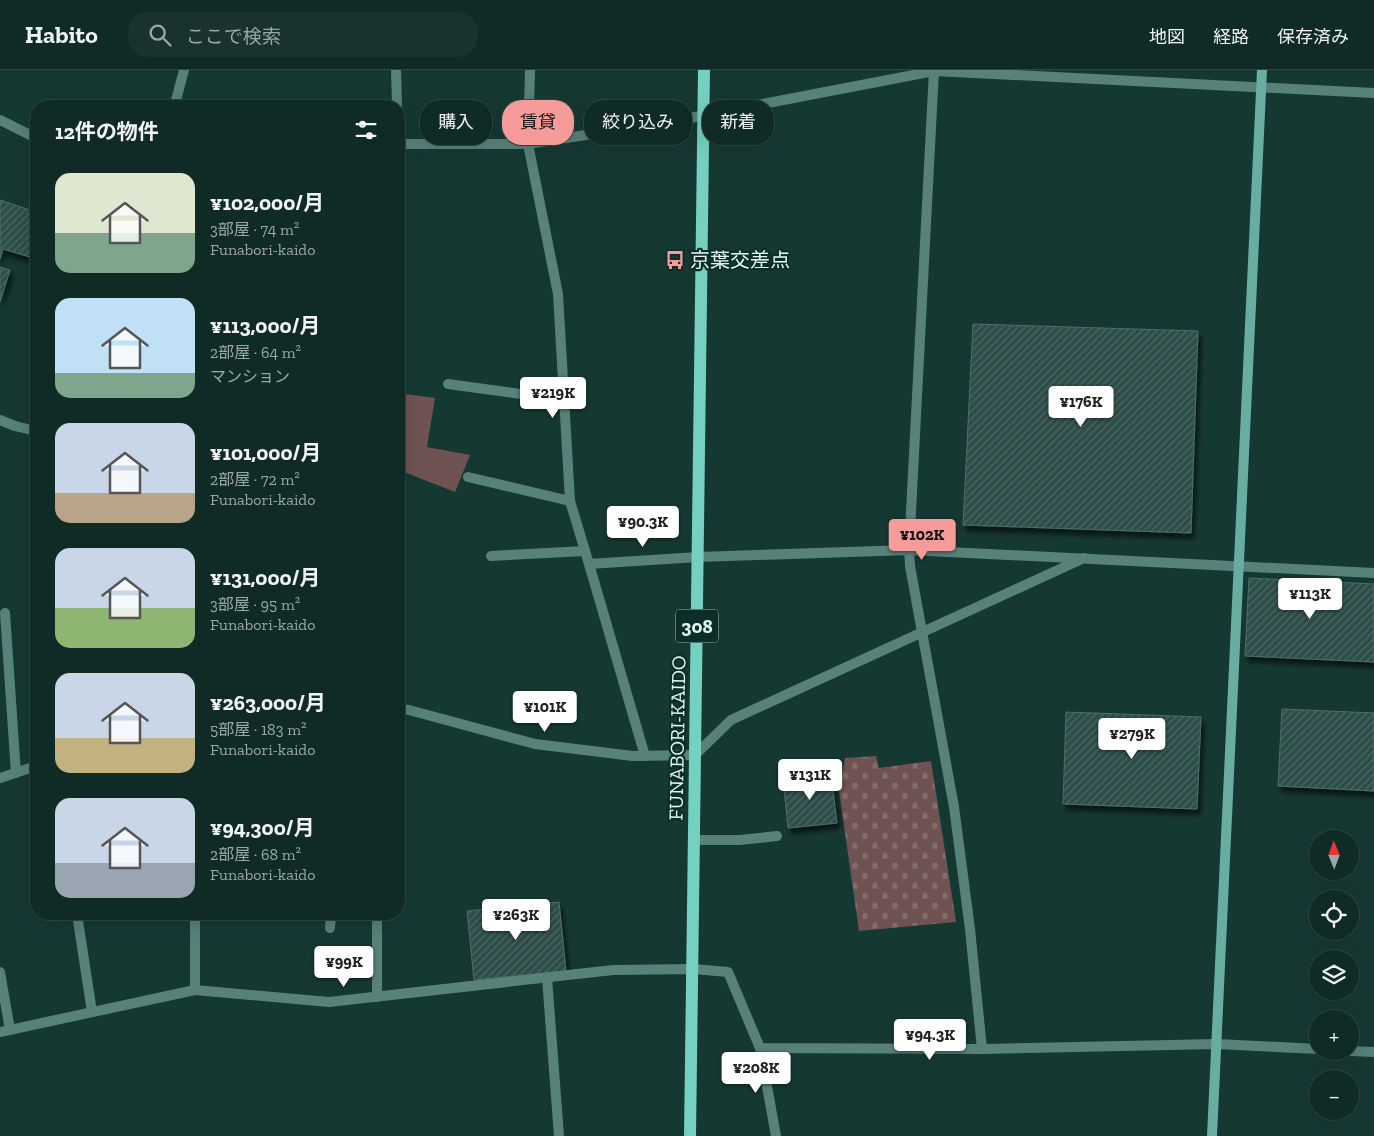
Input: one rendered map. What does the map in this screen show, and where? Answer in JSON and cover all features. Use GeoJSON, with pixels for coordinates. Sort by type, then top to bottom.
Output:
{"type":"FeatureCollection","features":[{"type":"Feature","properties":{"kind":"main road","name":"FUNABORI-KAIDO"},"geometry":{"type":"LineString","coordinates":[[703,100],[704,70]]}},
{"type":"Feature","properties":{"kind":"main road","name":"FUNABORI-KAIDO"},"geometry":{"type":"LineString","coordinates":[[690,1136],[703,145]]}},
{"type":"Feature","properties":{"kind":"street"},"geometry":{"type":"LineString","coordinates":[[178,100],[184,70]]}},
{"type":"Feature","properties":{"kind":"street"},"geometry":{"type":"LineString","coordinates":[[396,70],[397,100]]}},
{"type":"Feature","properties":{"kind":"street"},"geometry":{"type":"LineString","coordinates":[[529,100],[530,70]]}},
{"type":"Feature","properties":{"kind":"street"},"geometry":{"type":"LineString","coordinates":[[1212,1136],[1262,70]]}},
{"type":"Feature","properties":{"kind":"street"},"geometry":{"type":"LineString","coordinates":[[774,102],[934,71],[1374,93]]}},
{"type":"Feature","properties":{"kind":"street"},"geometry":{"type":"LineString","coordinates":[[934,71],[909,550],[922,633],[954,807],[970,928],[982,1049]]}},
{"type":"Feature","properties":{"kind":"street"},"geometry":{"type":"LineString","coordinates":[[574,137],[702,116]]}},
{"type":"Feature","properties":{"kind":"street"},"geometry":{"type":"LineString","coordinates":[[0,120],[30,135]]}},
{"type":"Feature","properties":{"kind":"street"},"geometry":{"type":"LineString","coordinates":[[405,144],[502,144]]}},
{"type":"Feature","properties":{"kind":"street"},"geometry":{"type":"LineString","coordinates":[[528,145],[558,294],[570,501],[645,756]]}},
{"type":"Feature","properties":{"kind":"street"},"geometry":{"type":"LineString","coordinates":[[448,384],[565,400]]}},
{"type":"Feature","properties":{"kind":"street"},"geometry":{"type":"LineString","coordinates":[[0,420],[30,430]]}},
{"type":"Feature","properties":{"kind":"street"},"geometry":{"type":"LineString","coordinates":[[468,477],[570,501]]}},
{"type":"Feature","properties":{"kind":"street"},"geometry":{"type":"LineString","coordinates":[[589,564],[698,557],[909,550],[1374,573]]}},
{"type":"Feature","properties":{"kind":"street"},"geometry":{"type":"LineString","coordinates":[[492,556],[585,551]]}},
{"type":"Feature","properties":{"kind":"street"},"geometry":{"type":"LineString","coordinates":[[405,710],[535,744],[645,756],[695,755],[731,720],[1084,558]]}},
{"type":"Feature","properties":{"kind":"street"},"geometry":{"type":"LineString","coordinates":[[5,613],[16,773]]}},
{"type":"Feature","properties":{"kind":"street"},"geometry":{"type":"LineString","coordinates":[[0,778],[30,768]]}},
{"type":"Feature","properties":{"kind":"street"},"geometry":{"type":"LineString","coordinates":[[694,840],[740,840],[777,836]]}},
{"type":"Feature","properties":{"kind":"street"},"geometry":{"type":"LineString","coordinates":[[78,920],[92,1012]]}},
{"type":"Feature","properties":{"kind":"street"},"geometry":{"type":"LineString","coordinates":[[195,920],[195,990]]}},
{"type":"Feature","properties":{"kind":"street"},"geometry":{"type":"LineString","coordinates":[[330,928],[331,920]]}},
{"type":"Feature","properties":{"kind":"street"},"geometry":{"type":"LineString","coordinates":[[377,920],[377,997]]}},
{"type":"Feature","properties":{"kind":"street"},"geometry":{"type":"LineString","coordinates":[[0,972],[5,1031],[195,990],[329,1002],[613,970],[693,969],[728,972],[760,1048],[776,1136]]}},
{"type":"Feature","properties":{"kind":"street"},"geometry":{"type":"LineString","coordinates":[[547,978],[559,1136]]}},
{"type":"Feature","properties":{"kind":"street"},"geometry":{"type":"LineString","coordinates":[[760,1048],[982,1049],[1216,1044],[1309,1049]]}},
{"type":"Feature","properties":{"kind":"street"},"geometry":{"type":"LineString","coordinates":[[1359,1051],[1374,1052]]}},
{"type":"Feature","properties":{"kind":"green space"},"geometry":{"type":"Polygon","coordinates":[[[405,394],[435,398],[427,447],[470,455],[455,492],[405,472],[405,394]]]}},
{"type":"Feature","properties":{"kind":"green space"},"geometry":{"type":"Polygon","coordinates":[[[876,756],[879,768],[931,761],[956,922],[859,931],[839,791],[845,758],[876,756]]]}},
{"type":"Feature","properties":{"kind":"building"},"geometry":{"type":"Polygon","coordinates":[[[0,200],[30,210],[30,257],[3,249],[0,259],[0,200]]]}},
{"type":"Feature","properties":{"kind":"building"},"geometry":{"type":"Polygon","coordinates":[[[0,267],[10,270],[0,302],[0,267]]]}},
{"type":"Feature","properties":{"kind":"building"},"geometry":{"type":"Polygon","coordinates":[[[973,324],[1198,331],[1191,533],[963,525],[973,324]]]}},
{"type":"Feature","properties":{"kind":"building"},"geometry":{"type":"Polygon","coordinates":[[[1249,578],[1374,584],[1374,662],[1245,656],[1249,578]]]}},
{"type":"Feature","properties":{"kind":"building"},"geometry":{"type":"Polygon","coordinates":[[[1282,709],[1374,713],[1374,791],[1278,786],[1282,709]]]}},
{"type":"Feature","properties":{"kind":"building"},"geometry":{"type":"Polygon","coordinates":[[[1066,712],[1201,717],[1197,809],[1063,804],[1066,712]]]}},
{"type":"Feature","properties":{"kind":"building"},"geometry":{"type":"Polygon","coordinates":[[[831,773],[837,823],[788,828],[783,778],[831,773]]]}},
{"type":"Feature","properties":{"kind":"building"},"geometry":{"type":"Polygon","coordinates":[[[559,902],[566,971],[474,980],[467,911],[559,902]]]}},
{"type":"Feature","properties":{"kind":"place","name":"京葉交差点"},"geometry":{"type":"Point","coordinates":[675,260]}}]}
